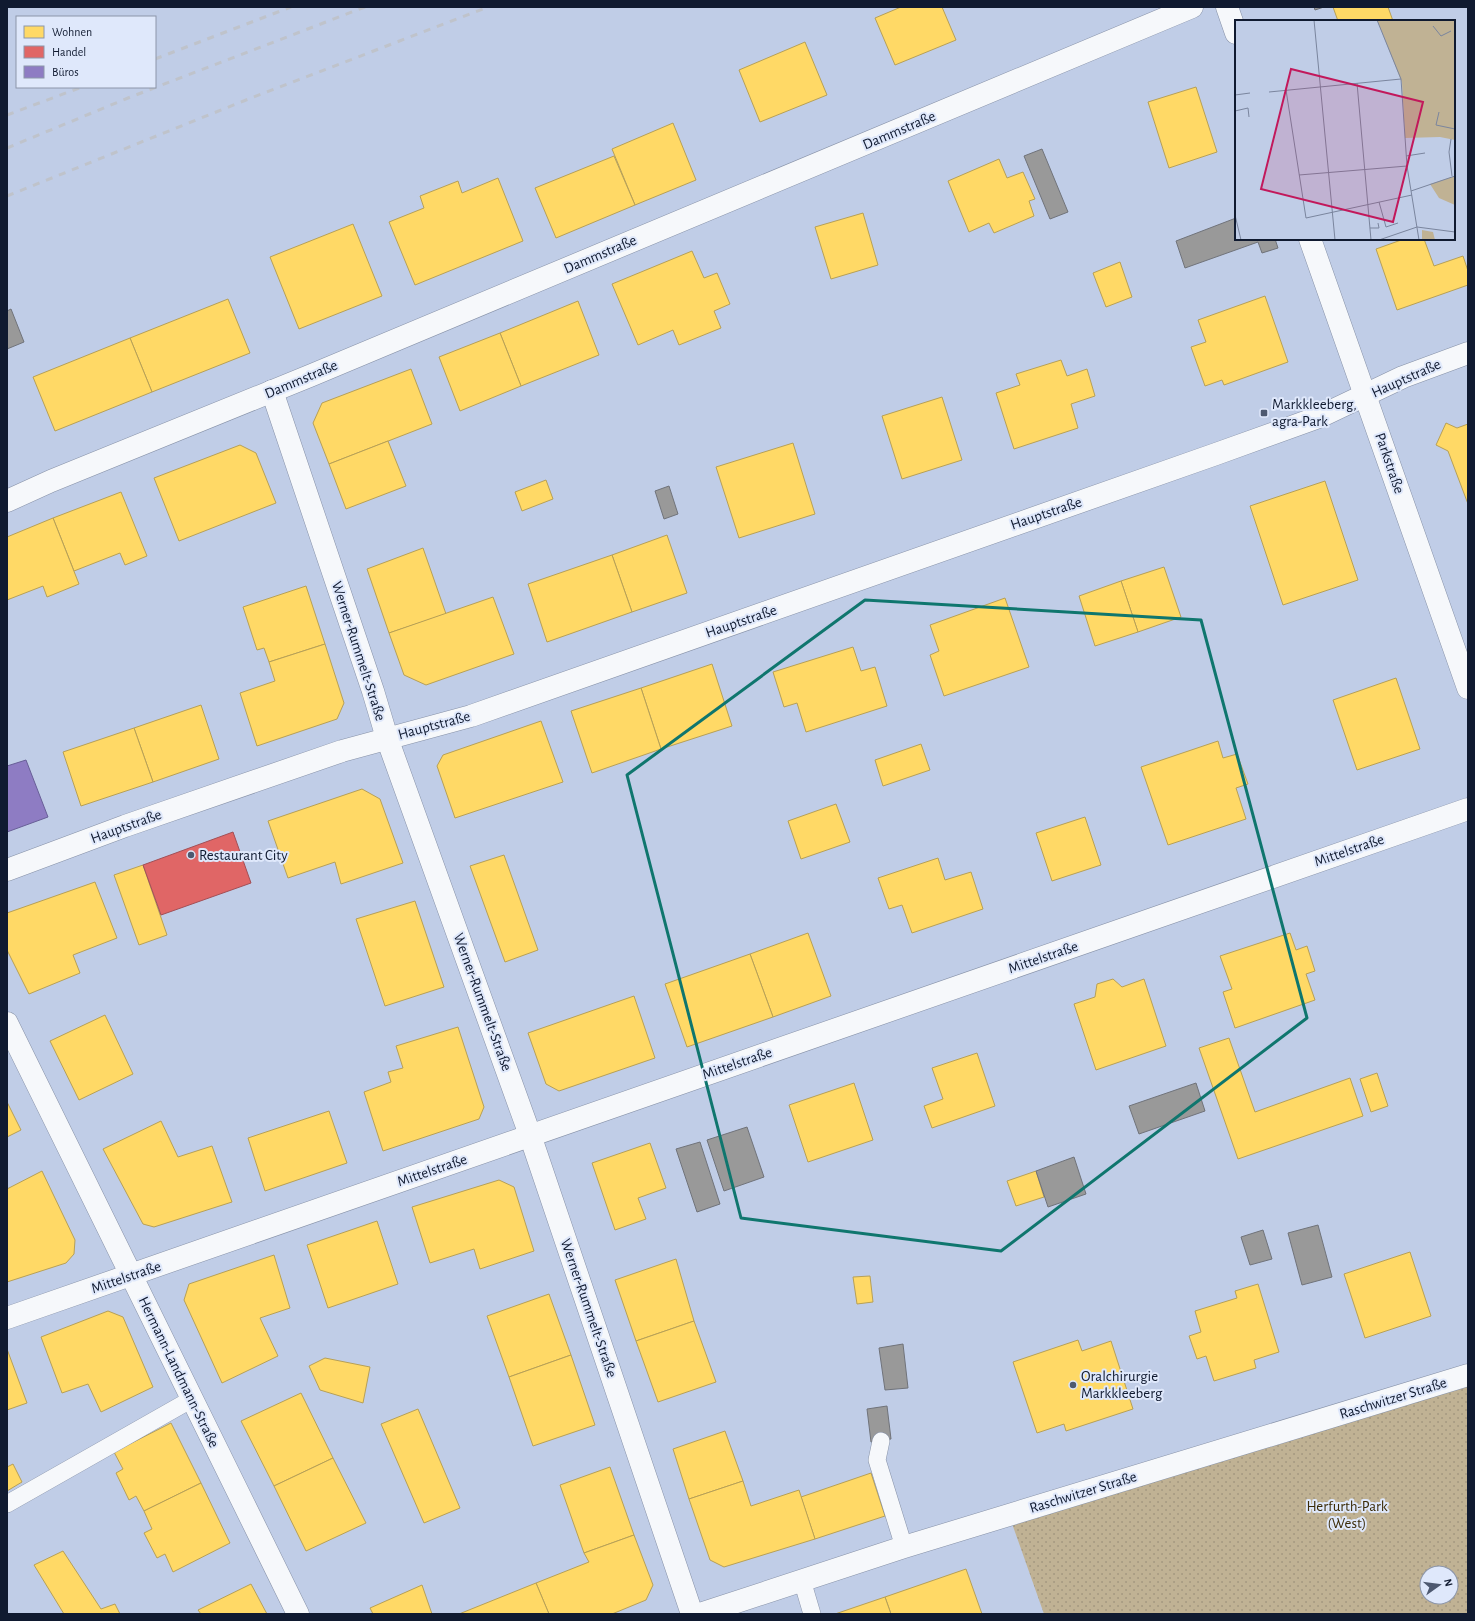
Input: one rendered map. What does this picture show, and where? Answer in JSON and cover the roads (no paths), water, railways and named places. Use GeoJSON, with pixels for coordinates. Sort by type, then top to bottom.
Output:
{"type":"FeatureCollection","features":[{"type":"Feature","properties":{"kind":"street","name":"Dammstraße"},"geometry":{"type":"LineString","coordinates":[[7,501],[51,481],[272,391],[1192,7]]}},
{"type":"Feature","properties":{"kind":"street"},"geometry":{"type":"LineString","coordinates":[[1227,7],[1235,30]]}},
{"type":"Feature","properties":{"kind":"street","name":"Parkstraße"},"geometry":{"type":"LineString","coordinates":[[1310,240],[1468,688]]}},
{"type":"Feature","properties":{"kind":"street","name":"Hauptstraße"},"geometry":{"type":"LineString","coordinates":[[7,870],[125,826],[342,751],[471,716],[1230,449],[1319,417],[1416,371],[1468,353]]}},
{"type":"Feature","properties":{"kind":"street","name":"Werner-Rummelt-Straße"},"geometry":{"type":"LineString","coordinates":[[272,391],[371,683],[387,738],[530,1135],[692,1614]]}},
{"type":"Feature","properties":{"kind":"street","name":"Mittelstraße"},"geometry":{"type":"LineString","coordinates":[[7,1318],[1468,809]]}},
{"type":"Feature","properties":{"kind":"street","name":"Hermann-Landmann-Straße"},"geometry":{"type":"LineString","coordinates":[[7,1023],[298,1614]]}},
{"type":"Feature","properties":{"kind":"street","name":"Raschwitzer Straße"},"geometry":{"type":"LineString","coordinates":[[700,1614],[904,1547],[1468,1375]]}},
{"type":"Feature","properties":{"kind":"lane"},"geometry":{"type":"LineString","coordinates":[[7,1504],[192,1398]]}},
{"type":"Feature","properties":{"kind":"lane"},"geometry":{"type":"LineString","coordinates":[[881,1441],[877,1460],[904,1547]]}},
{"type":"Feature","properties":{"kind":"lane"},"geometry":{"type":"LineString","coordinates":[[802,1580],[812,1614]]}},
{"type":"Feature","properties":{"kind":"railway"},"geometry":{"type":"LineString","coordinates":[[156,59],[291,7]]}},
{"type":"Feature","properties":{"kind":"railway"},"geometry":{"type":"LineString","coordinates":[[156,87],[365,7]]}},
{"type":"Feature","properties":{"kind":"railway"},"geometry":{"type":"LineString","coordinates":[[7,196],[246,100],[488,7]]}},
{"type":"Feature","properties":{"kind":"railway"},"geometry":{"type":"LineString","coordinates":[[7,115],[79,88]]}},
{"type":"Feature","properties":{"kind":"railway"},"geometry":{"type":"LineString","coordinates":[[7,148],[154,88]]}},
{"type":"Feature","properties":{"kind":"place","name":"Markkleeberg, agra-Park"},"geometry":{"type":"Point","coordinates":[1264,413]}},
{"type":"Feature","properties":{"kind":"place","name":"Restaurant City"},"geometry":{"type":"Point","coordinates":[191,855]}},
{"type":"Feature","properties":{"kind":"place","name":"Oralchirurgie Markkleeberg"},"geometry":{"type":"Point","coordinates":[1073,1385]}},
{"type":"Feature","properties":{"kind":"park label","name":"Herfurth-Park (West)"},"geometry":{"type":"Point","coordinates":[1347,1514]}}]}
